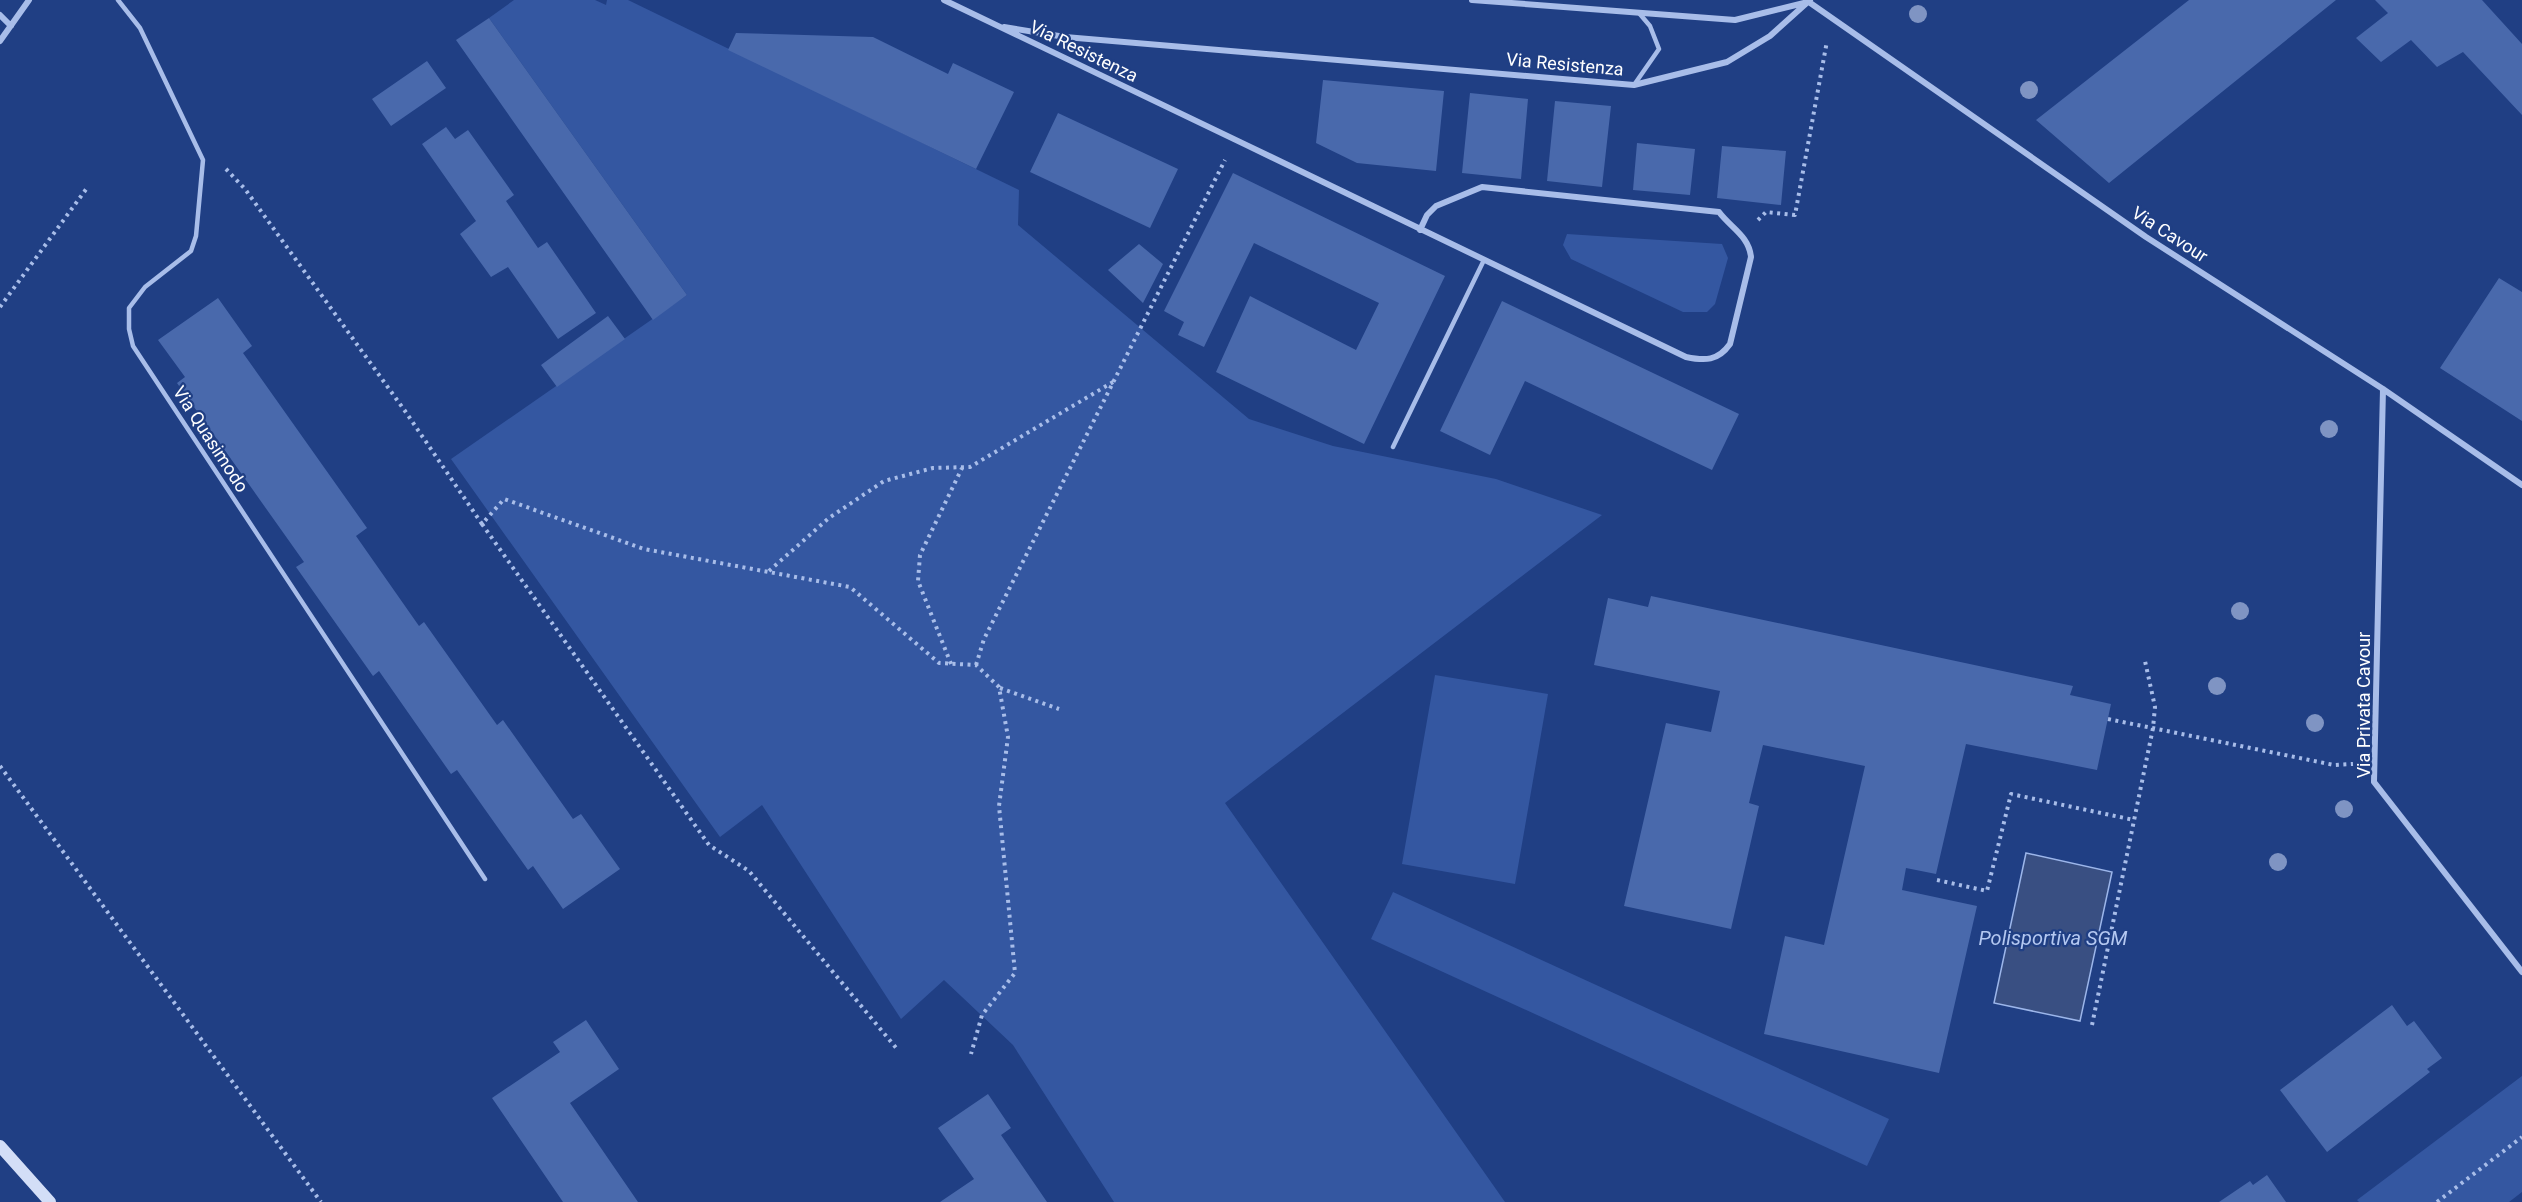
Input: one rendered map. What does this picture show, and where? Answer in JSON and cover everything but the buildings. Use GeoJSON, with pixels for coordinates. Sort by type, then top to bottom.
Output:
{"type":"FeatureCollection","features":[{"type":"Feature","properties":{"kind":"street"},"geometry":{"type":"LineString","coordinates":[[0,41],[29,0]]}},
{"type":"Feature","properties":{"kind":"street","name":"Via Resistenza"},"geometry":{"type":"LineString","coordinates":[[944,0],[1420,230],[1686,357],[1713,360],[1723,354],[1730,344],[1751,257],[1750,246],[1719,212],[1482,187],[1436,206],[1427,215],[1420,230]]}},
{"type":"Feature","properties":{"kind":"street"},"geometry":{"type":"LineString","coordinates":[[1472,0],[1735,20],[1808,1]]}},
{"type":"Feature","properties":{"kind":"street","name":"Via Resistenza"},"geometry":{"type":"LineString","coordinates":[[995,25],[1065,37],[1634,85],[1727,62],[1770,36],[1808,1]]}},
{"type":"Feature","properties":{"kind":"street","name":"Via Cavour"},"geometry":{"type":"LineString","coordinates":[[1808,1],[2146,237],[2383,389],[2522,485]]}},
{"type":"Feature","properties":{"kind":"street"},"geometry":{"type":"LineString","coordinates":[[0,15],[11,26]]}},
{"type":"Feature","properties":{"kind":"street","name":"Via Privata Cavour"},"geometry":{"type":"LineString","coordinates":[[2383,389],[2374,782],[2522,972]]}},
{"type":"Feature","properties":{"kind":"street"},"geometry":{"type":"LineString","coordinates":[[0,1146],[50,1202]]}},
{"type":"Feature","properties":{"kind":"lane","name":"Via Quasimodo"},"geometry":{"type":"LineString","coordinates":[[118,0],[140,28],[203,160],[196,236],[191,251],[146,287],[129,308],[129,329],[133,346],[486,879]]}},
{"type":"Feature","properties":{"kind":"lane"},"geometry":{"type":"LineString","coordinates":[[1634,85],[1659,49],[1650,26],[1639,13]]}},
{"type":"Feature","properties":{"kind":"lane"},"geometry":{"type":"LineString","coordinates":[[1393,447],[1484,260]]}},
{"type":"Feature","properties":{"kind":"path"},"geometry":{"type":"LineString","coordinates":[[1742,235],[1766,212],[1795,215],[1831,19]]}},
{"type":"Feature","properties":{"kind":"path"},"geometry":{"type":"LineString","coordinates":[[976,665],[984,639],[1235,140]]}},
{"type":"Feature","properties":{"kind":"path"},"geometry":{"type":"LineString","coordinates":[[224,168],[245,189],[405,411],[709,845],[749,871],[897,1049]]}},
{"type":"Feature","properties":{"kind":"path"},"geometry":{"type":"LineString","coordinates":[[0,307],[87,188]]}},
{"type":"Feature","properties":{"kind":"path"},"geometry":{"type":"LineString","coordinates":[[769,571],[829,518],[884,481],[933,468],[970,467],[1114,382]]}},
{"type":"Feature","properties":{"kind":"path"},"geometry":{"type":"LineString","coordinates":[[951,664],[918,581],[920,555],[963,467]]}},
{"type":"Feature","properties":{"kind":"path"},"geometry":{"type":"LineString","coordinates":[[482,524],[504,499],[644,549],[850,587],[939,663],[976,665],[999,687],[1059,709]]}},
{"type":"Feature","properties":{"kind":"path"},"geometry":{"type":"LineString","coordinates":[[2092,1025],[2153,728],[2155,707],[2145,662]]}},
{"type":"Feature","properties":{"kind":"path"},"geometry":{"type":"LineString","coordinates":[[971,1054],[982,1015],[1015,973],[999,806],[1008,737],[999,687]]}},
{"type":"Feature","properties":{"kind":"path"},"geometry":{"type":"LineString","coordinates":[[2108,719],[2334,765],[2375,763]]}},
{"type":"Feature","properties":{"kind":"path"},"geometry":{"type":"LineString","coordinates":[[0,766],[321,1202]]}},
{"type":"Feature","properties":{"kind":"path"},"geometry":{"type":"LineString","coordinates":[[1937,880],[1987,891],[2011,794],[2134,820]]}},
{"type":"Feature","properties":{"kind":"path"},"geometry":{"type":"LineString","coordinates":[[2437,1202],[2522,1137]]}},
{"type":"Feature","properties":{"kind":"shaded area"},"geometry":{"type":"Polygon","coordinates":[[[514,0],[595,0],[606,5],[607,0],[628,0],[1019,190],[1018,225],[1249,419],[1333,446],[1496,479],[1602,515],[1225,803],[1505,1202],[1114,1202],[1013,1045],[944,980],[901,1019],[762,805],[720,837],[451,459],[687,295],[489,18],[514,0]]]}},
{"type":"Feature","properties":{"kind":"shaded area"},"geometry":{"type":"Polygon","coordinates":[[[1567,234],[1722,244],[1728,258],[1715,304],[1707,312],[1683,312],[1571,259],[1563,245],[1567,234]]]}},
{"type":"Feature","properties":{"kind":"shaded area"},"geometry":{"type":"Polygon","coordinates":[[[1435,675],[1548,694],[1515,884],[1402,864],[1435,675]]]}},
{"type":"Feature","properties":{"kind":"shaded area"},"geometry":{"type":"Polygon","coordinates":[[[1393,892],[1889,1119],[1867,1166],[1371,939],[1393,892]]]}},
{"type":"Feature","properties":{"kind":"shaded area"},"geometry":{"type":"Polygon","coordinates":[[[2522,1076],[2522,1192],[2509,1202],[2359,1202],[2357,1200],[2522,1076]]]}},
{"type":"Feature","properties":{"kind":"water","name":"Polisportiva SGM"},"geometry":{"type":"Polygon","coordinates":[[[2026,853],[2112,872],[2080,1021],[1994,1003],[2026,853]]]}}]}
